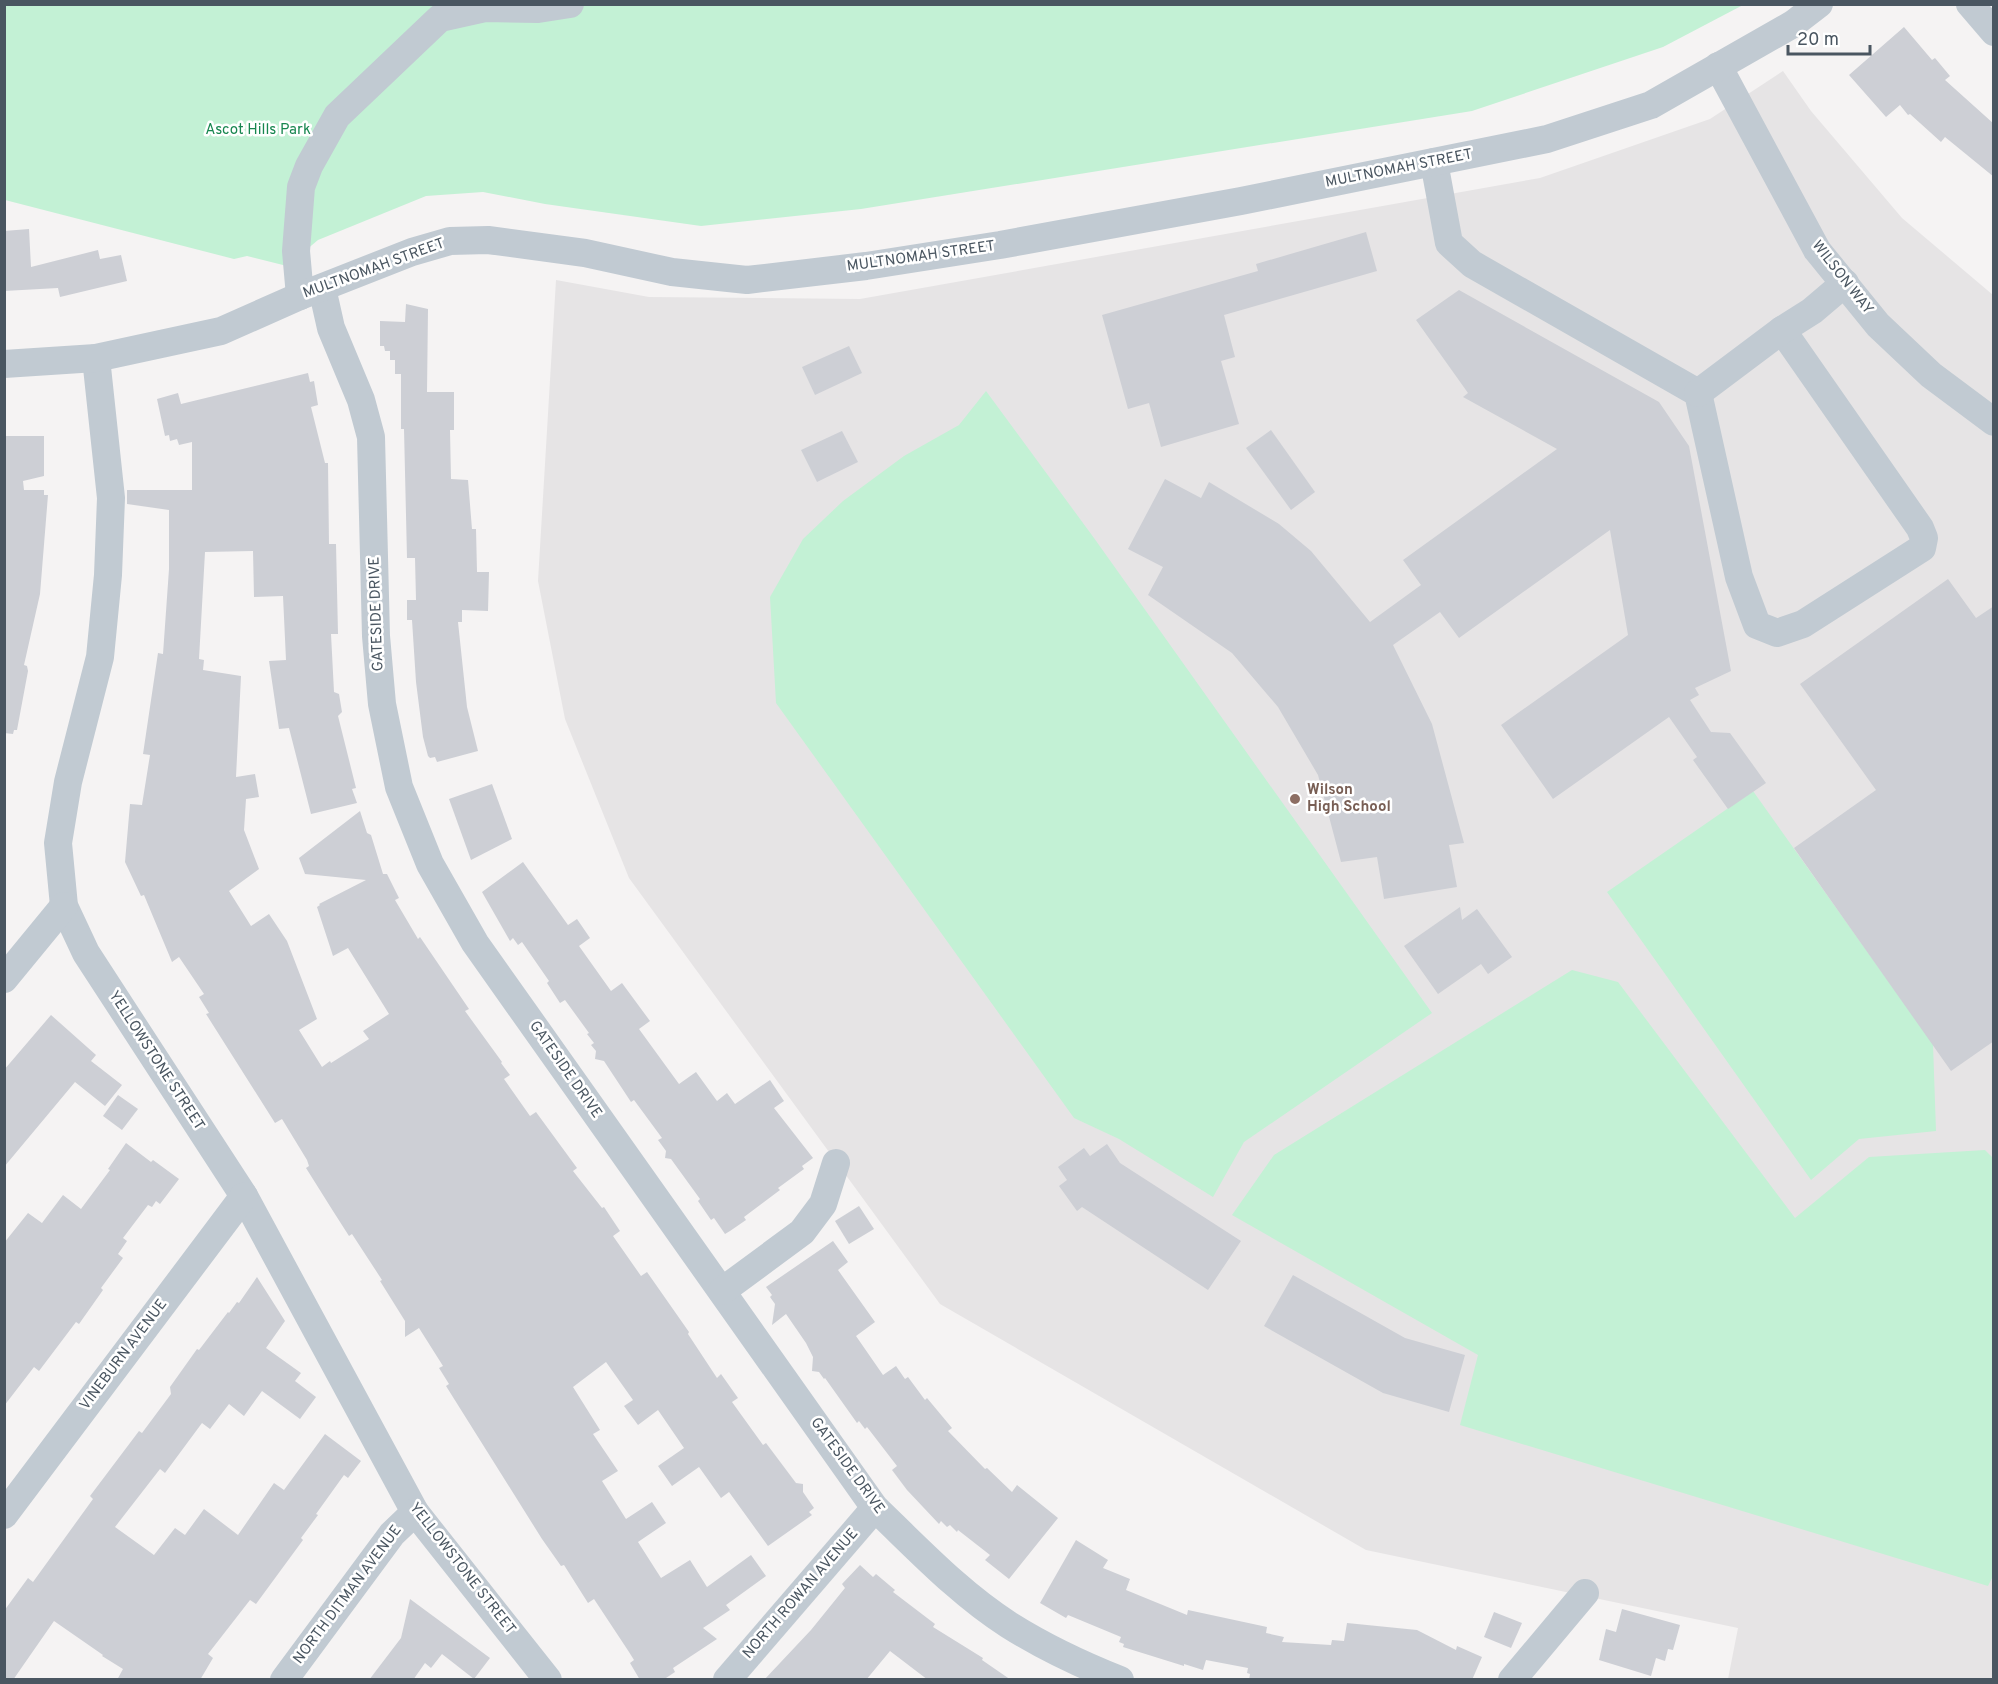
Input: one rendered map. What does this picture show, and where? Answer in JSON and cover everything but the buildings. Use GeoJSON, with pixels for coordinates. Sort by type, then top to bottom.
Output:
{"type":"FeatureCollection","features":[{"type":"Feature","properties":{"kind":"street","name":"GATESIDE DRIVE"},"geometry":{"type":"LineString","coordinates":[[570,4],[538,9],[485,8],[440,18],[337,116],[309,166],[301,187],[296,251],[311,292],[331,328],[361,400],[371,437],[374,477],[376,636],[382,704],[399,787],[426,853],[475,943],[875,1509],[949,1580],[1009,1625],[1084,1666],[1120,1680]]}},
{"type":"Feature","properties":{"kind":"street","name":"MULTNOMAH STREET"},"geometry":{"type":"LineString","coordinates":[[4,364],[96,358],[221,331],[412,252],[450,241],[488,240],[585,253],[672,272],[747,280],[866,266],[1000,245],[1241,201],[1547,139],[1651,105],[1793,24],[1819,4]]}},
{"type":"Feature","properties":{"kind":"street"},"geometry":{"type":"LineString","coordinates":[[1970,4],[1994,32]]}},
{"type":"Feature","properties":{"kind":"street","name":"WILSON WAY"},"geometry":{"type":"LineString","coordinates":[[1718,66],[1817,250],[1878,325],[1931,375],[1994,422]]}},
{"type":"Feature","properties":{"kind":"street"},"geometry":{"type":"LineString","coordinates":[[1434,162],[1449,243],[1472,264],[1698,393],[1739,577],[1757,625],[1777,633],[1803,624],[1922,548],[1924,538],[1920,528],[1782,330]]}},
{"type":"Feature","properties":{"kind":"street"},"geometry":{"type":"LineString","coordinates":[[1698,393],[1782,330],[1812,312],[1845,283]]}},
{"type":"Feature","properties":{"kind":"street","name":"YELLOWSTONE STREET"},"geometry":{"type":"LineString","coordinates":[[96,358],[111,498],[108,575],[100,657],[68,782],[58,843],[64,906],[86,953],[244,1196],[415,1512],[548,1680]]}},
{"type":"Feature","properties":{"kind":"street"},"geometry":{"type":"LineString","coordinates":[[4,979],[64,906]]}},
{"type":"Feature","properties":{"kind":"street"},"geometry":{"type":"LineString","coordinates":[[722,1291],[802,1232],[823,1204],[836,1163]]}},
{"type":"Feature","properties":{"kind":"street","name":"VINEBURN AVENUE"},"geometry":{"type":"LineString","coordinates":[[4,1515],[244,1196]]}},
{"type":"Feature","properties":{"kind":"street","name":"NORTH ROWAN AVENUE"},"geometry":{"type":"LineString","coordinates":[[727,1680],[875,1509]]}},
{"type":"Feature","properties":{"kind":"street","name":"NORTH DITMAN AVENUE"},"geometry":{"type":"LineString","coordinates":[[284,1680],[392,1534],[415,1512]]}},
{"type":"Feature","properties":{"kind":"street"},"geometry":{"type":"LineString","coordinates":[[1512,1680],[1584,1593]]}},
{"type":"Feature","properties":{"kind":"shaded area","name":"Wilson High School"},"geometry":{"type":"Polygon","coordinates":[[[1783,71],[1811,111],[1902,218],[1993,295],[1993,1679],[1728,1679],[1738,1628],[1366,1550],[940,1304],[629,878],[565,719],[538,581],[556,280],[649,297],[860,299],[1540,178],[1710,119],[1783,71]]]}},
{"type":"Feature","properties":{"kind":"green space","name":"Ascot Hills Park"},"geometry":{"type":"Polygon","coordinates":[[[4,5],[1743,5],[1663,47],[1472,111],[861,209],[701,226],[545,204],[483,192],[426,196],[318,240],[287,266],[247,256],[234,259],[5,200],[4,5]]]}},
{"type":"Feature","properties":{"kind":"green space"},"geometry":{"type":"Polygon","coordinates":[[[986,391],[1094,538],[1432,1013],[1244,1142],[1213,1197],[1119,1139],[1074,1118],[776,703],[770,597],[803,539],[843,501],[904,456],[959,425],[986,391]]]}},
{"type":"Feature","properties":{"kind":"green space"},"geometry":{"type":"Polygon","coordinates":[[[1753,791],[1933,1044],[1936,1131],[1859,1139],[1811,1180],[1607,892],[1753,791]]]}},
{"type":"Feature","properties":{"kind":"green space"},"geometry":{"type":"Polygon","coordinates":[[[1572,970],[1618,982],[1795,1218],[1869,1157],[1985,1150],[1993,1158],[1994,1574],[1988,1586],[1460,1425],[1478,1355],[1232,1215],[1274,1155],[1572,970]]]}},
{"type":"Feature","properties":{"kind":"place","name":"Wilson High School"},"geometry":{"type":"Point","coordinates":[1295,799]}}]}
